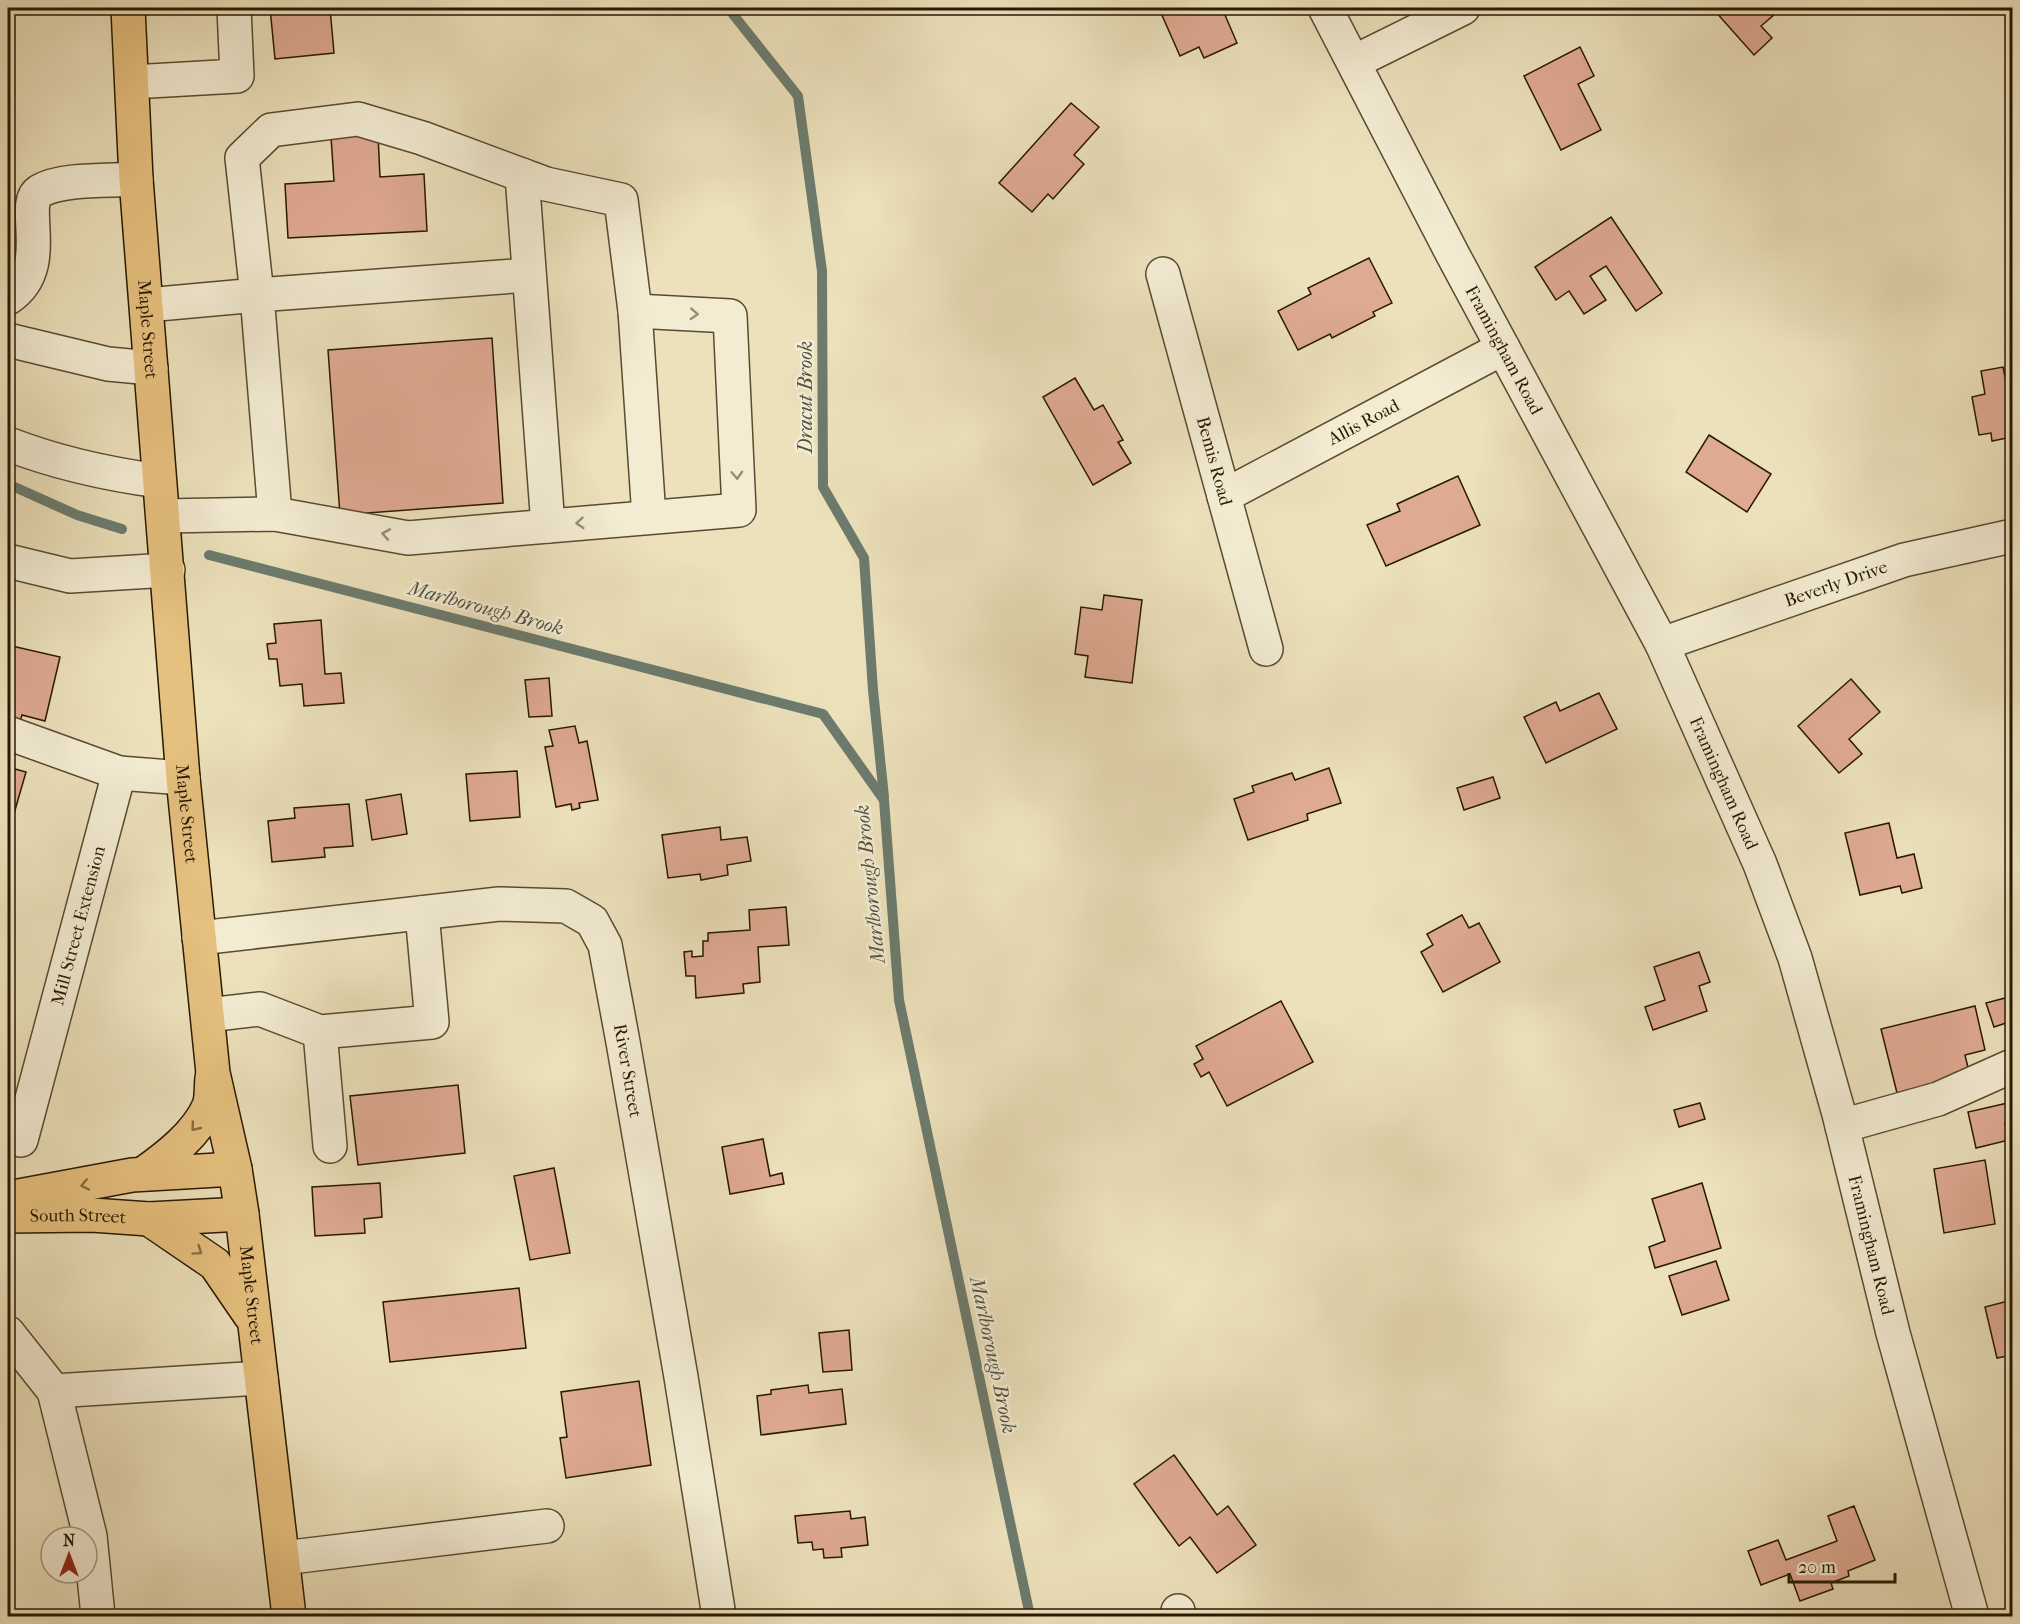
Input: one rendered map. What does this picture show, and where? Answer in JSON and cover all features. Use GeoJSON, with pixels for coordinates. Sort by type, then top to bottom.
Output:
{"type":"FeatureCollection","features":[{"type":"Feature","properties":{"kind":"main road","name":"Maple Street"},"geometry":{"type":"LineString","coordinates":[[128,8],[136,179],[159,481],[168,570],[183,778],[199,938],[213,1073],[235,1169],[242,1214],[289,1617]]}},
{"type":"Feature","properties":{"kind":"main road","name":"South Street"},"geometry":{"type":"LineString","coordinates":[[143,1174],[171,1152],[201,1119],[209,1105],[213,1073]]}},
{"type":"Feature","properties":{"kind":"main road","name":"South Street"},"geometry":{"type":"LineString","coordinates":[[8,1198],[143,1174],[235,1169]]}},
{"type":"Feature","properties":{"kind":"main road","name":"South Street"},"geometry":{"type":"LineString","coordinates":[[8,1216],[92,1215],[149,1219],[242,1214]]}},
{"type":"Feature","properties":{"kind":"main road","name":"South Street"},"geometry":{"type":"LineString","coordinates":[[149,1219],[215,1264],[255,1323]]}},
{"type":"Feature","properties":{"kind":"street"},"geometry":{"type":"LineString","coordinates":[[132,82],[237,76],[234,8]]}},
{"type":"Feature","properties":{"kind":"street","name":"Framingham Road"},"geometry":{"type":"LineString","coordinates":[[1325,8],[1503,348],[1662,644],[1760,864],[1795,958],[1842,1126],[1893,1333],[1972,1617]]}},
{"type":"Feature","properties":{"kind":"street"},"geometry":{"type":"LineString","coordinates":[[1354,62],[1463,8]]}},
{"type":"Feature","properties":{"kind":"street"},"geometry":{"type":"LineString","coordinates":[[275,514],[242,158],[271,130],[358,119],[422,138],[546,184],[621,200],[635,311],[649,517]]}},
{"type":"Feature","properties":{"kind":"street"},"geometry":{"type":"LineString","coordinates":[[522,175],[548,526]]}},
{"type":"Feature","properties":{"kind":"street"},"geometry":{"type":"LineString","coordinates":[[8,298],[20,290],[29,276],[35,234],[31,204],[34,194],[42,189],[63,184],[136,179]]}},
{"type":"Feature","properties":{"kind":"street","name":"Bemis Road"},"geometry":{"type":"LineString","coordinates":[[1163,274],[1266,649]]}},
{"type":"Feature","properties":{"kind":"street"},"geometry":{"type":"LineString","coordinates":[[147,305],[530,275]]}},
{"type":"Feature","properties":{"kind":"street"},"geometry":{"type":"LineString","coordinates":[[163,516],[275,514],[408,538],[739,510],[730,316],[635,311]]}},
{"type":"Feature","properties":{"kind":"street"},"geometry":{"type":"LineString","coordinates":[[8,340],[108,364],[152,368]]}},
{"type":"Feature","properties":{"kind":"street","name":"Allis Road"},"geometry":{"type":"LineString","coordinates":[[1224,496],[1503,348]]}},
{"type":"Feature","properties":{"kind":"street"},"geometry":{"type":"LineString","coordinates":[[8,444],[45,458],[111,474],[159,481]]}},
{"type":"Feature","properties":{"kind":"street","name":"Beverly Drive"},"geometry":{"type":"LineString","coordinates":[[1662,644],[1904,560],[2013,536]]}},
{"type":"Feature","properties":{"kind":"street"},"geometry":{"type":"LineString","coordinates":[[8,561],[70,576],[168,570]]}},
{"type":"Feature","properties":{"kind":"street"},"geometry":{"type":"LineString","coordinates":[[8,733],[119,772],[183,778]]}},
{"type":"Feature","properties":{"kind":"street","name":"Mill Street Extension"},"geometry":{"type":"LineString","coordinates":[[21,1140],[119,772]]}},
{"type":"Feature","properties":{"kind":"street","name":"River Street"},"geometry":{"type":"LineString","coordinates":[[199,938],[499,904],[567,906],[592,921],[605,945],[679,1365],[719,1617]]}},
{"type":"Feature","properties":{"kind":"street"},"geometry":{"type":"LineString","coordinates":[[208,1015],[260,1009],[320,1032],[432,1022],[422,913]]}},
{"type":"Feature","properties":{"kind":"street"},"geometry":{"type":"LineString","coordinates":[[320,1032],[330,1146]]}},
{"type":"Feature","properties":{"kind":"street"},"geometry":{"type":"LineString","coordinates":[[1842,1126],[1938,1099],[2013,1066]]}},
{"type":"Feature","properties":{"kind":"street"},"geometry":{"type":"LineString","coordinates":[[8,1334],[54,1391],[90,1536],[98,1617]]}},
{"type":"Feature","properties":{"kind":"street"},"geometry":{"type":"LineString","coordinates":[[54,1391],[261,1378]]}},
{"type":"Feature","properties":{"kind":"street"},"geometry":{"type":"LineString","coordinates":[[283,1558],[547,1526]]}},
{"type":"Feature","properties":{"kind":"building"},"geometry":{"type":"Polygon","coordinates":[[[270,8],[330,8],[334,53],[275,59],[270,8]]]}},
{"type":"Feature","properties":{"kind":"building"},"geometry":{"type":"Polygon","coordinates":[[[1171,8],[1222,8],[1237,43],[1204,58],[1199,47],[1180,56],[1161,13],[1171,8]]]}},
{"type":"Feature","properties":{"kind":"building"},"geometry":{"type":"Polygon","coordinates":[[[1719,8],[1782,8],[1761,26],[1772,38],[1754,55],[1715,11],[1719,8]]]}},
{"type":"Feature","properties":{"kind":"building"},"geometry":{"type":"Polygon","coordinates":[[[1580,47],[1594,76],[1578,84],[1601,130],[1561,150],[1524,76],[1580,47]]]}},
{"type":"Feature","properties":{"kind":"building"},"geometry":{"type":"Polygon","coordinates":[[[1071,103],[1099,127],[1074,155],[1084,164],[1053,199],[1048,194],[1032,212],[999,183],[1071,103]]]}},
{"type":"Feature","properties":{"kind":"building"},"geometry":{"type":"Polygon","coordinates":[[[378,135],[380,177],[424,174],[427,231],[288,238],[285,184],[334,181],[331,137],[378,135]]]}},
{"type":"Feature","properties":{"kind":"building"},"geometry":{"type":"Polygon","coordinates":[[[1611,217],[1662,293],[1636,311],[1606,266],[1590,276],[1606,300],[1584,314],[1569,291],[1556,300],[1535,267],[1611,217]]]}},
{"type":"Feature","properties":{"kind":"building"},"geometry":{"type":"Polygon","coordinates":[[[1369,258],[1392,303],[1373,312],[1375,316],[1332,338],[1330,334],[1298,350],[1278,311],[1311,294],[1308,288],[1369,258]]]}},
{"type":"Feature","properties":{"kind":"building"},"geometry":{"type":"Polygon","coordinates":[[[492,338],[503,503],[340,515],[328,350],[492,338]]]}},
{"type":"Feature","properties":{"kind":"building"},"geometry":{"type":"Polygon","coordinates":[[[2003,367],[2007,387],[2012,386],[2012,437],[1992,441],[1991,433],[1979,435],[1972,397],[1985,394],[1981,371],[2003,367]]]}},
{"type":"Feature","properties":{"kind":"building"},"geometry":{"type":"Polygon","coordinates":[[[1075,378],[1094,410],[1103,405],[1123,440],[1118,442],[1131,463],[1093,485],[1043,397],[1075,378]]]}},
{"type":"Feature","properties":{"kind":"building"},"geometry":{"type":"Polygon","coordinates":[[[1709,435],[1771,474],[1747,512],[1686,472],[1709,435]]]}},
{"type":"Feature","properties":{"kind":"building"},"geometry":{"type":"Polygon","coordinates":[[[1458,476],[1480,525],[1386,566],[1367,525],[1400,511],[1397,504],[1458,476]]]}},
{"type":"Feature","properties":{"kind":"building"},"geometry":{"type":"Polygon","coordinates":[[[1104,595],[1142,600],[1132,683],[1085,677],[1088,656],[1075,654],[1081,607],[1102,610],[1104,595]]]}},
{"type":"Feature","properties":{"kind":"building"},"geometry":{"type":"Polygon","coordinates":[[[321,620],[325,674],[341,673],[344,703],[304,706],[302,684],[280,686],[277,659],[269,659],[267,644],[276,643],[274,624],[321,620]]]}},
{"type":"Feature","properties":{"kind":"building"},"geometry":{"type":"Polygon","coordinates":[[[12,646],[60,657],[45,721],[22,715],[20,722],[8,719],[8,666],[12,646]]]}},
{"type":"Feature","properties":{"kind":"building"},"geometry":{"type":"Polygon","coordinates":[[[549,678],[552,716],[529,717],[525,680],[549,678]]]}},
{"type":"Feature","properties":{"kind":"building"},"geometry":{"type":"Polygon","coordinates":[[[1851,679],[1880,712],[1849,739],[1862,754],[1839,773],[1798,726],[1851,679]]]}},
{"type":"Feature","properties":{"kind":"building"},"geometry":{"type":"Polygon","coordinates":[[[1599,693],[1617,729],[1546,763],[1524,717],[1556,702],[1560,711],[1599,693]]]}},
{"type":"Feature","properties":{"kind":"building"},"geometry":{"type":"Polygon","coordinates":[[[575,726],[579,743],[587,741],[598,800],[579,803],[580,808],[572,810],[571,804],[556,807],[545,747],[553,746],[549,730],[575,726]]]}},
{"type":"Feature","properties":{"kind":"building"},"geometry":{"type":"Polygon","coordinates":[[[8,767],[26,772],[11,824],[8,823],[8,767]]]}},
{"type":"Feature","properties":{"kind":"building"},"geometry":{"type":"Polygon","coordinates":[[[1329,768],[1341,803],[1307,814],[1308,820],[1248,840],[1234,799],[1254,792],[1252,786],[1292,773],[1295,780],[1329,768]]]}},
{"type":"Feature","properties":{"kind":"building"},"geometry":{"type":"Polygon","coordinates":[[[517,771],[520,817],[470,821],[466,774],[517,771]]]}},
{"type":"Feature","properties":{"kind":"building"},"geometry":{"type":"Polygon","coordinates":[[[1493,777],[1500,798],[1464,810],[1457,788],[1493,777]]]}},
{"type":"Feature","properties":{"kind":"building"},"geometry":{"type":"Polygon","coordinates":[[[401,794],[407,834],[372,840],[366,800],[401,794]]]}},
{"type":"Feature","properties":{"kind":"building"},"geometry":{"type":"Polygon","coordinates":[[[349,804],[353,846],[324,848],[325,857],[272,862],[268,821],[295,818],[294,808],[349,804]]]}},
{"type":"Feature","properties":{"kind":"building"},"geometry":{"type":"Polygon","coordinates":[[[1889,823],[1897,858],[1914,854],[1922,888],[1902,893],[1900,886],[1860,895],[1845,833],[1889,823]]]}},
{"type":"Feature","properties":{"kind":"building"},"geometry":{"type":"Polygon","coordinates":[[[720,827],[721,840],[747,837],[751,861],[727,865],[728,875],[701,880],[700,874],[668,878],[662,835],[720,827]]]}},
{"type":"Feature","properties":{"kind":"building"},"geometry":{"type":"Polygon","coordinates":[[[786,907],[789,945],[758,947],[760,982],[743,984],[744,993],[696,998],[695,976],[686,976],[684,952],[692,951],[692,957],[703,956],[703,941],[708,941],[708,933],[750,930],[749,910],[786,907]]]}},
{"type":"Feature","properties":{"kind":"building"},"geometry":{"type":"Polygon","coordinates":[[[1462,915],[1469,928],[1479,923],[1500,962],[1443,992],[1421,952],[1433,945],[1427,934],[1462,915]]]}},
{"type":"Feature","properties":{"kind":"building"},"geometry":{"type":"Polygon","coordinates":[[[1699,952],[1710,982],[1699,986],[1707,1011],[1653,1030],[1645,1007],[1665,1000],[1654,967],[1699,952]]]}},
{"type":"Feature","properties":{"kind":"building"},"geometry":{"type":"Polygon","coordinates":[[[2005,998],[2012,1021],[1994,1027],[1986,1003],[2005,998]]]}},
{"type":"Feature","properties":{"kind":"building"},"geometry":{"type":"Polygon","coordinates":[[[1281,1001],[1313,1062],[1227,1106],[1209,1072],[1201,1077],[1194,1064],[1203,1059],[1196,1046],[1281,1001]]]}},
{"type":"Feature","properties":{"kind":"building"},"geometry":{"type":"Polygon","coordinates":[[[1975,1006],[1985,1050],[1965,1055],[1970,1076],[1897,1093],[1881,1029],[1975,1006]]]}},
{"type":"Feature","properties":{"kind":"building"},"geometry":{"type":"Polygon","coordinates":[[[458,1085],[465,1153],[358,1165],[350,1096],[458,1085]]]}},
{"type":"Feature","properties":{"kind":"building"},"geometry":{"type":"Polygon","coordinates":[[[2012,1102],[2012,1122],[2005,1124],[2009,1140],[1976,1148],[1968,1112],[2012,1102]]]}},
{"type":"Feature","properties":{"kind":"building"},"geometry":{"type":"Polygon","coordinates":[[[1700,1103],[1705,1119],[1679,1127],[1674,1110],[1700,1103]]]}},
{"type":"Feature","properties":{"kind":"building"},"geometry":{"type":"Polygon","coordinates":[[[763,1139],[770,1176],[782,1173],[784,1184],[730,1194],[722,1147],[763,1139]]]}},
{"type":"Feature","properties":{"kind":"building"},"geometry":{"type":"Polygon","coordinates":[[[1985,1160],[1995,1224],[1944,1233],[1934,1169],[1985,1160]]]}},
{"type":"Feature","properties":{"kind":"building"},"geometry":{"type":"Polygon","coordinates":[[[554,1168],[570,1253],[530,1260],[514,1176],[554,1168]]]}},
{"type":"Feature","properties":{"kind":"building"},"geometry":{"type":"Polygon","coordinates":[[[380,1183],[382,1217],[364,1219],[365,1233],[315,1236],[312,1187],[380,1183]]]}},
{"type":"Feature","properties":{"kind":"building"},"geometry":{"type":"Polygon","coordinates":[[[1702,1183],[1721,1248],[1655,1268],[1649,1247],[1665,1241],[1652,1199],[1702,1183]]]}},
{"type":"Feature","properties":{"kind":"building"},"geometry":{"type":"Polygon","coordinates":[[[1716,1261],[1729,1300],[1682,1315],[1669,1276],[1716,1261]]]}},
{"type":"Feature","properties":{"kind":"building"},"geometry":{"type":"Polygon","coordinates":[[[519,1288],[526,1348],[390,1362],[383,1302],[519,1288]]]}},
{"type":"Feature","properties":{"kind":"building"},"geometry":{"type":"Polygon","coordinates":[[[2012,1300],[2012,1355],[1997,1358],[1985,1307],[2012,1300]]]}},
{"type":"Feature","properties":{"kind":"building"},"geometry":{"type":"Polygon","coordinates":[[[849,1330],[852,1370],[823,1372],[819,1333],[849,1330]]]}},
{"type":"Feature","properties":{"kind":"building"},"geometry":{"type":"Polygon","coordinates":[[[639,1381],[651,1465],[566,1478],[560,1438],[567,1437],[561,1392],[639,1381]]]}},
{"type":"Feature","properties":{"kind":"building"},"geometry":{"type":"Polygon","coordinates":[[[808,1385],[809,1393],[842,1389],[846,1424],[761,1435],[757,1396],[771,1394],[771,1390],[808,1385]]]}},
{"type":"Feature","properties":{"kind":"building"},"geometry":{"type":"Polygon","coordinates":[[[1174,1455],[1217,1515],[1228,1506],[1256,1545],[1217,1573],[1190,1537],[1179,1546],[1134,1484],[1174,1455]]]}},
{"type":"Feature","properties":{"kind":"building"},"geometry":{"type":"Polygon","coordinates":[[[1854,1506],[1875,1560],[1848,1571],[1849,1576],[1831,1583],[1833,1589],[1800,1601],[1790,1574],[1761,1585],[1748,1551],[1778,1540],[1786,1560],[1837,1541],[1828,1516],[1854,1506]]]}},
{"type":"Feature","properties":{"kind":"building"},"geometry":{"type":"Polygon","coordinates":[[[850,1511],[851,1519],[865,1517],[868,1545],[841,1548],[842,1557],[824,1558],[823,1549],[813,1550],[812,1542],[798,1543],[795,1516],[850,1511]]]}},
{"type":"Feature","properties":{"kind":"waterway","name":"Dracut Brook"},"geometry":{"type":"LineString","coordinates":[[728,8],[798,96],[822,271],[823,487],[864,558],[873,690],[884,797]]}},
{"type":"Feature","properties":{"kind":"waterway","name":"Marlborough Brook"},"geometry":{"type":"LineString","coordinates":[[8,484],[77,515],[122,529]]}},
{"type":"Feature","properties":{"kind":"waterway","name":"Marlborough Brook"},"geometry":{"type":"LineString","coordinates":[[209,555],[823,714],[884,800],[899,1000],[1030,1616]]}}]}
